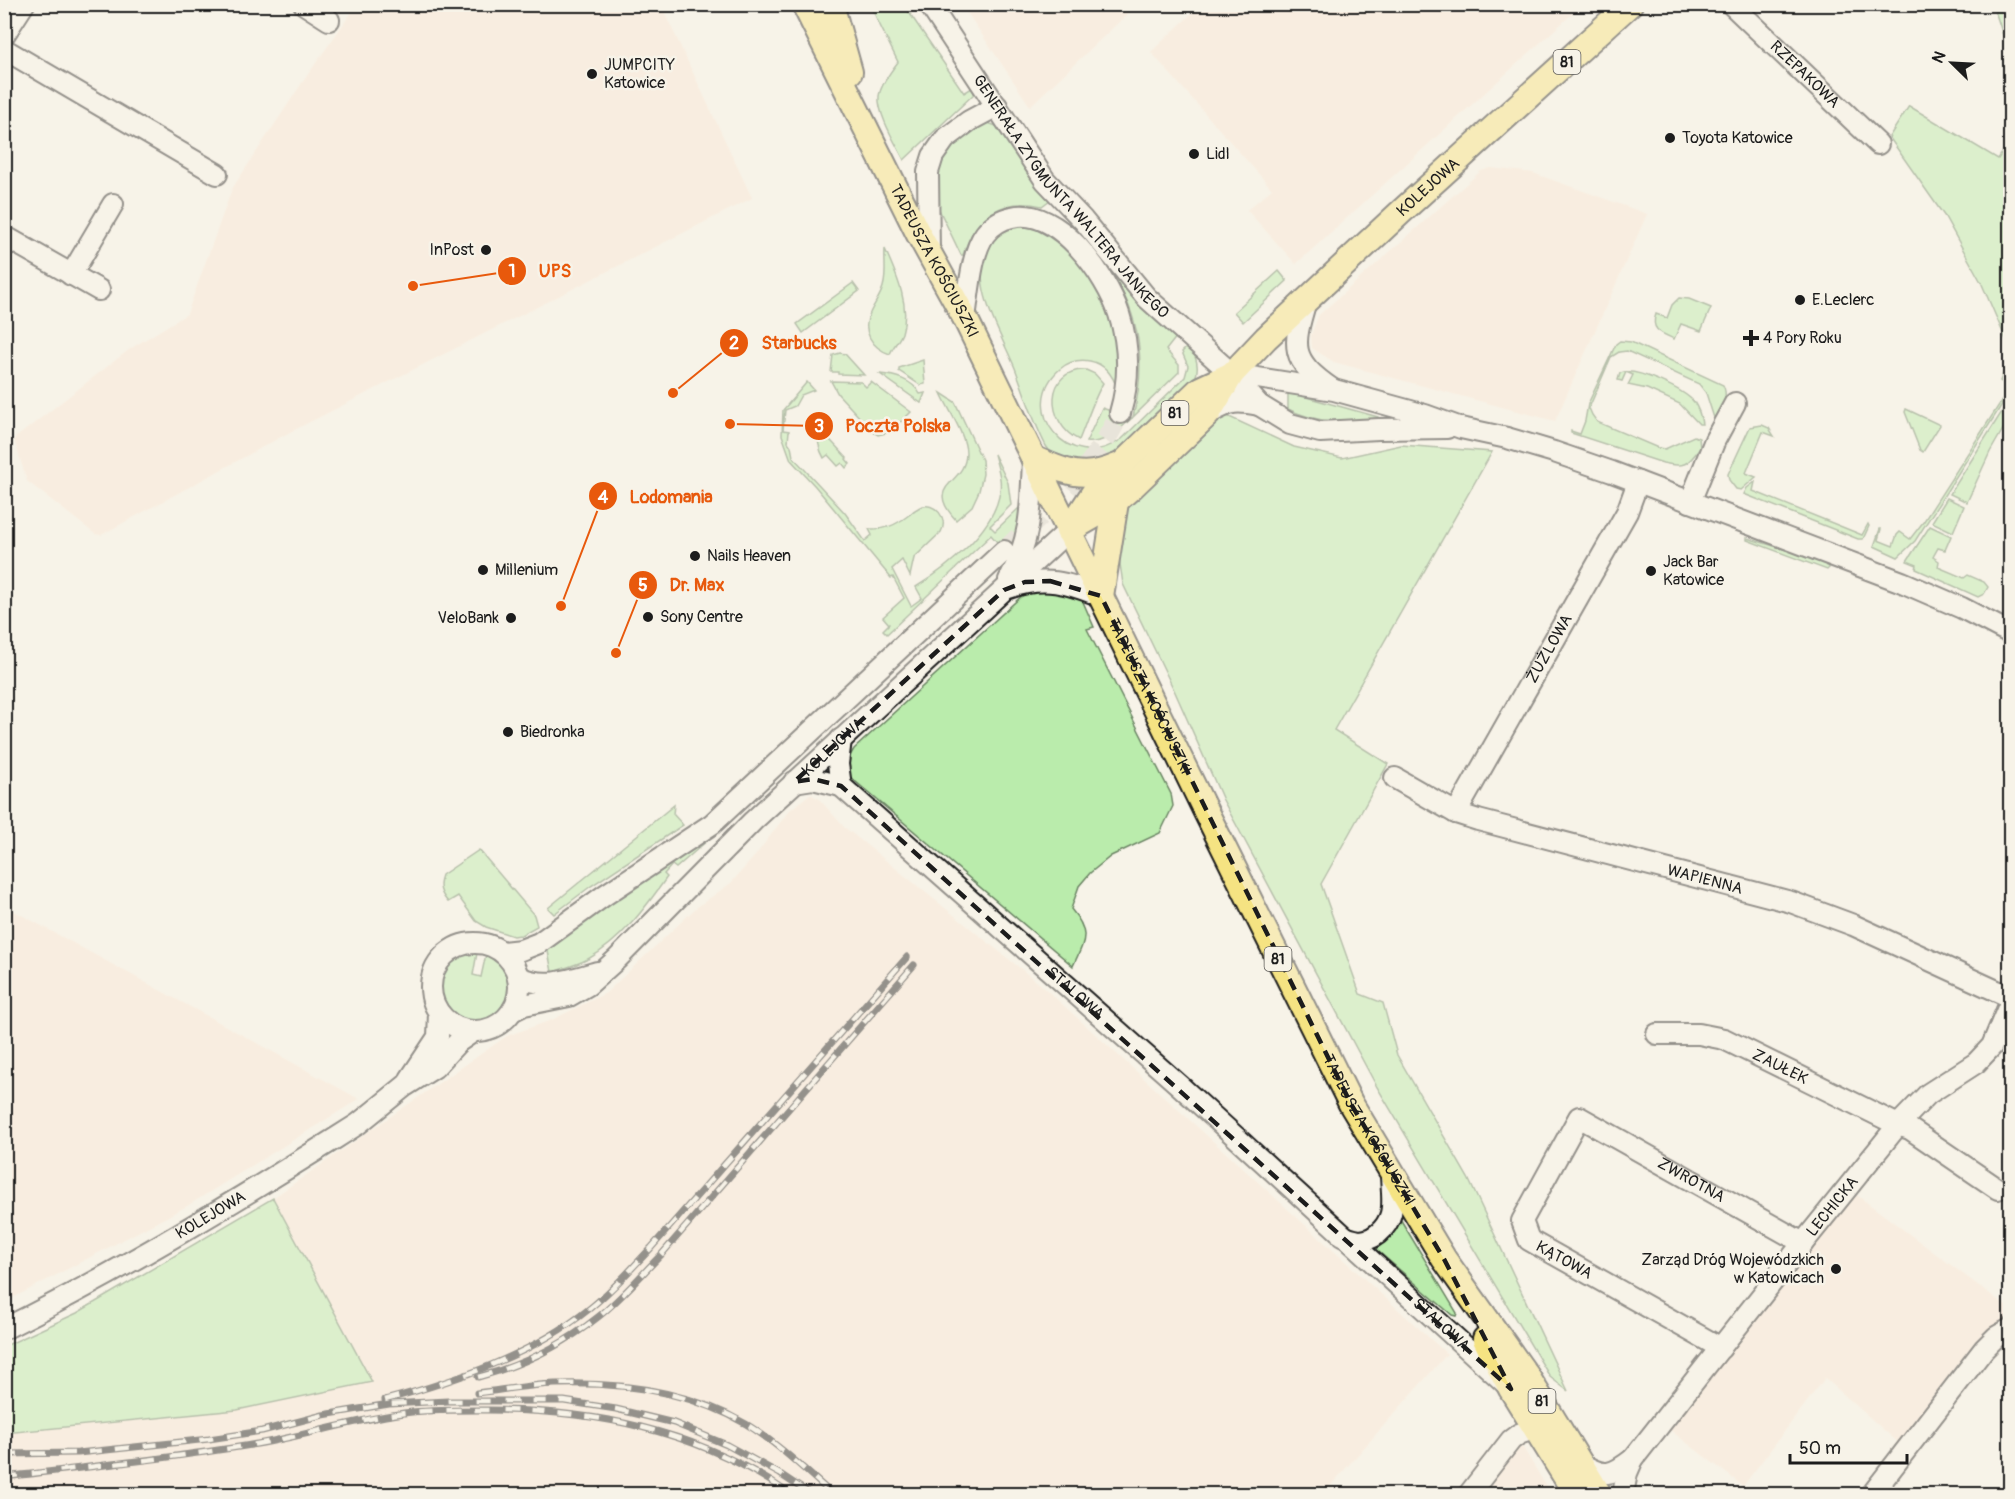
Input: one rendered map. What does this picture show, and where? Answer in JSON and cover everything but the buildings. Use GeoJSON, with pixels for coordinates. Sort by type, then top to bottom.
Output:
{"type":"FeatureCollection","features":[{"type":"Feature","properties":{"kind":"main road","name":"TADEUSZA KOŚCIUSZKI"},"geometry":{"type":"LineString","coordinates":[[804,4],[929,253],[965,318],[1293,990],[1351,1104],[1444,1259],[1527,1376],[1592,1477]]}},
{"type":"Feature","properties":{"kind":"main road","name":"TADEUSZA KOŚCIUSZKI"},"geometry":{"type":"LineString","coordinates":[[831,4],[866,126]]}},
{"type":"Feature","properties":{"kind":"main road","name":"KOLEJOWA"},"geometry":{"type":"LineString","coordinates":[[1069,531],[1116,502],[1208,414],[1232,374],[1306,301],[1630,4]]}},
{"type":"Feature","properties":{"kind":"main road","name":"KOLEJOWA"},"geometry":{"type":"LineString","coordinates":[[1069,531],[1096,489],[1124,462],[1200,389],[1232,374]]}},
{"type":"Feature","properties":{"kind":"main road"},"geometry":{"type":"LineString","coordinates":[[1033,458],[1060,470],[1085,475],[1106,470],[1124,462]]}},
{"type":"Feature","properties":{"kind":"main road"},"geometry":{"type":"LineString","coordinates":[[1101,596],[1116,502]]}},
{"type":"Feature","properties":{"kind":"main road","name":"TADEUSZA KOŚCIUSZKI"},"geometry":{"type":"LineString","coordinates":[[1444,1259],[1512,1389],[1576,1494]]}},
{"type":"Feature","properties":{"kind":"street"},"geometry":{"type":"LineString","coordinates":[[4,35],[24,4]]}},
{"type":"Feature","properties":{"kind":"street"},"geometry":{"type":"LineString","coordinates":[[304,4],[329,20]]}},
{"type":"Feature","properties":{"kind":"street","name":"GENERAŁA ZYGMUNTA WALTERA JANKEGO"},"geometry":{"type":"LineString","coordinates":[[929,4],[1045,180],[1083,220],[1124,272],[1155,306],[1232,374],[1259,405],[1290,424],[1320,432],[1461,428]]}},
{"type":"Feature","properties":{"kind":"street","name":"RZEPAKOWA"},"geometry":{"type":"LineString","coordinates":[[1731,4],[1878,144]]}},
{"type":"Feature","properties":{"kind":"street"},"geometry":{"type":"LineString","coordinates":[[4,50],[217,174]]}},
{"type":"Feature","properties":{"kind":"street"},"geometry":{"type":"LineString","coordinates":[[929,253],[928,172],[933,156],[945,139],[998,106]]}},
{"type":"Feature","properties":{"kind":"street"},"geometry":{"type":"LineString","coordinates":[[71,274],[113,204]]}},
{"type":"Feature","properties":{"kind":"street"},"geometry":{"type":"LineString","coordinates":[[965,318],[975,256],[985,234],[1002,220],[1020,215],[1050,222],[1065,234],[1090,264],[1119,312],[1128,364],[1126,389],[1119,413]]}},
{"type":"Feature","properties":{"kind":"street"},"geometry":{"type":"LineString","coordinates":[[4,236],[99,290]]}},
{"type":"Feature","properties":{"kind":"street"},"geometry":{"type":"LineString","coordinates":[[1306,301],[1296,340],[1301,362],[1315,377],[1334,390]]}},
{"type":"Feature","properties":{"kind":"street","name":"GENERAŁA ZYGMUNTA WALTERA JANKEGO"},"geometry":{"type":"LineString","coordinates":[[1232,374],[1334,390],[1461,428],[1507,438],[1638,482],[1902,582],[1962,608],[2010,633]]}},
{"type":"Feature","properties":{"kind":"street"},"geometry":{"type":"LineString","coordinates":[[1208,414],[1239,401],[1259,405]]}},
{"type":"Feature","properties":{"kind":"street"},"geometry":{"type":"LineString","coordinates":[[1690,502],[1715,440],[1735,403]]}},
{"type":"Feature","properties":{"kind":"street"},"geometry":{"type":"LineString","coordinates":[[1004,590],[1015,568],[1031,519],[1033,458]]}},
{"type":"Feature","properties":{"kind":"street","name":"ŻUŻLOWA"},"geometry":{"type":"LineString","coordinates":[[1456,813],[1627,512],[1638,482]]}},
{"type":"Feature","properties":{"kind":"street","name":"KOLEJOWA"},"geometry":{"type":"LineString","coordinates":[[512,1011],[524,1005],[569,996],[588,986],[794,782],[1069,531]]}},
{"type":"Feature","properties":{"kind":"street"},"geometry":{"type":"LineString","coordinates":[[502,952],[521,950],[539,943],[605,895],[712,824],[1004,551]]}},
{"type":"Feature","properties":{"kind":"street"},"geometry":{"type":"LineString","coordinates":[[1004,590],[1025,582],[1050,581],[1071,585],[1101,596]]}},
{"type":"Feature","properties":{"kind":"street"},"geometry":{"type":"LineString","coordinates":[[794,782],[813,779],[841,786],[838,764],[841,739]]}},
{"type":"Feature","properties":{"kind":"street","name":"WAPIENNA"},"geometry":{"type":"LineString","coordinates":[[1395,778],[1456,813],[1478,820],[1791,902],[1853,926],[2010,997]]}},
{"type":"Feature","properties":{"kind":"street","name":"STALOWA"},"geometry":{"type":"LineString","coordinates":[[841,786],[1179,1085],[1512,1389]]}},
{"type":"Feature","properties":{"kind":"street"},"geometry":{"type":"LineString","coordinates":[[475,942],[489,945],[502,952],[510,960],[518,977],[519,994],[512,1011],[500,1024],[485,1030],[474,1032],[455,1027],[439,1013],[432,999],[430,984],[436,965],[445,954],[462,944],[475,942]]}},
{"type":"Feature","properties":{"kind":"street"},"geometry":{"type":"LineString","coordinates":[[518,977],[534,983],[549,984],[604,970]]}},
{"type":"Feature","properties":{"kind":"street","name":"LECHICKA"},"geometry":{"type":"LineString","coordinates":[[1592,1477],[1617,1471],[1633,1459],[1898,1125],[1928,1094],[1976,1063],[1992,1046],[2010,1003]]}},
{"type":"Feature","properties":{"kind":"street","name":"KOLEJOWA"},"geometry":{"type":"LineString","coordinates":[[405,1086],[438,1037],[439,1013]]}},
{"type":"Feature","properties":{"kind":"street","name":"KOLEJOWA"},"geometry":{"type":"LineString","coordinates":[[4,1329],[103,1278],[219,1212],[348,1131],[405,1086],[435,1067],[453,1047],[474,1032]]}},
{"type":"Feature","properties":{"kind":"street","name":"ZAUŁEK"},"geometry":{"type":"LineString","coordinates":[[1657,1034],[1699,1034],[1724,1039],[1910,1129],[1998,1189]]}},
{"type":"Feature","properties":{"kind":"street","name":"ZWROTNA"},"geometry":{"type":"LineString","coordinates":[[1579,1117],[1803,1243]]}},
{"type":"Feature","properties":{"kind":"street","name":"KĄTOWA"},"geometry":{"type":"LineString","coordinates":[[1579,1117],[1522,1221],[1529,1240],[1720,1348]]}},
{"type":"Feature","properties":{"kind":"street"},"geometry":{"type":"LineString","coordinates":[[1342,1236],[1355,1240],[1366,1240],[1377,1234],[1386,1224],[1392,1207],[1391,1173]]}},
{"type":"Feature","properties":{"kind":"street"},"geometry":{"type":"LineString","coordinates":[[1872,1494],[1984,1349],[1996,1337],[2010,1329]]}},
{"type":"Feature","properties":{"kind":"street"},"geometry":{"type":"LineString","coordinates":[[1469,1494],[1511,1440],[1519,1434],[1536,1428]]}},
{"type":"Feature","properties":{"kind":"street"},"geometry":{"type":"LineString","coordinates":[[1592,1477],[1622,1494],[1633,1459]]}},
{"type":"Feature","properties":{"kind":"highlighted area"},"geometry":{"type":"Polygon","coordinates":[[[1050,581],[1101,596],[1351,1104],[1444,1259],[1511,1389],[841,786],[813,779],[794,782],[1004,590],[1025,582],[1050,581]]]}},
{"type":"Feature","properties":{"kind":"shaded area"},"geometry":{"type":"Polygon","coordinates":[[[357,5],[661,5],[752,198],[290,432],[101,535],[95,534],[27,481],[14,439],[130,349],[187,314],[232,189],[357,5]]]}},
{"type":"Feature","properties":{"kind":"shaded area"},"geometry":{"type":"Polygon","coordinates":[[[962,5],[1137,5],[1030,106],[962,5]]]}},
{"type":"Feature","properties":{"kind":"shaded area"},"geometry":{"type":"Polygon","coordinates":[[[1201,5],[1582,5],[1296,264],[1247,210],[1272,189],[1151,52],[1201,5]]]}},
{"type":"Feature","properties":{"kind":"shaded area"},"geometry":{"type":"Polygon","coordinates":[[[1491,168],[1533,173],[1647,214],[1555,421],[1334,362],[1312,348],[1311,335],[1319,315],[1481,171],[1491,168]]]}},
{"type":"Feature","properties":{"kind":"shaded area"},"geometry":{"type":"Polygon","coordinates":[[[810,794],[819,799],[844,827],[1041,985],[1447,1354],[1323,1494],[5,1494],[5,1433],[237,1410],[372,1382],[273,1198],[507,1036],[552,1020],[606,993],[696,908],[731,883],[789,811],[810,794]]]}},
{"type":"Feature","properties":{"kind":"shaded area"},"geometry":{"type":"Polygon","coordinates":[[[5,906],[359,1099],[187,1206],[5,1302],[5,906]]]}},
{"type":"Feature","properties":{"kind":"shaded area"},"geometry":{"type":"Polygon","coordinates":[[[1854,1193],[2010,1309],[2010,1322],[1992,1327],[1901,1445],[1825,1378],[1743,1486],[1669,1429],[1854,1193]]]}},
{"type":"Feature","properties":{"kind":"shaded area"},"geometry":{"type":"Polygon","coordinates":[[[1520,1443],[1551,1494],[1476,1494],[1520,1443]]]}},
{"type":"Feature","properties":{"kind":"green space"},"geometry":{"type":"Polygon","coordinates":[[[870,5],[904,5],[964,93],[975,86],[975,93],[904,160],[879,103],[882,87],[898,62],[870,5]]]}},
{"type":"Feature","properties":{"kind":"green space"},"geometry":{"type":"Polygon","coordinates":[[[1993,5],[2009,5],[2010,56],[1993,5]]]}},
{"type":"Feature","properties":{"kind":"green space"},"geometry":{"type":"Polygon","coordinates":[[[1909,106],[1998,159],[2010,141],[2010,349],[1981,282],[1945,217],[1889,137],[1909,106]]]}},
{"type":"Feature","properties":{"kind":"green space"},"geometry":{"type":"Polygon","coordinates":[[[985,122],[999,127],[1177,336],[1166,350],[1179,365],[1179,372],[1133,417],[1139,383],[1140,351],[1135,323],[1125,297],[1111,272],[1073,224],[1050,200],[1042,206],[1014,205],[992,213],[982,220],[961,255],[936,203],[932,180],[949,143],[985,122]]]}},
{"type":"Feature","properties":{"kind":"green space"},"geometry":{"type":"Polygon","coordinates":[[[1014,223],[1036,225],[1057,237],[1087,272],[1103,293],[1122,355],[1117,389],[1104,367],[1086,360],[1063,367],[1048,384],[1043,401],[1046,418],[1054,432],[1067,444],[1083,449],[1102,448],[1122,439],[1185,377],[1188,366],[1182,352],[1188,346],[1197,361],[1195,379],[1120,454],[1090,468],[1051,453],[1046,446],[987,302],[982,267],[985,250],[996,232],[1014,223]]]}},
{"type":"Feature","properties":{"kind":"green space"},"geometry":{"type":"Polygon","coordinates":[[[885,249],[901,290],[905,312],[902,333],[890,354],[873,343],[867,326],[870,313],[884,282],[885,249]]]}},
{"type":"Feature","properties":{"kind":"green space"},"geometry":{"type":"Polygon","coordinates":[[[1279,271],[1287,281],[1243,322],[1234,312],[1279,271]]]}},
{"type":"Feature","properties":{"kind":"green space"},"geometry":{"type":"Polygon","coordinates":[[[853,283],[859,291],[803,333],[797,324],[853,283]]]}},
{"type":"Feature","properties":{"kind":"green space"},"geometry":{"type":"Polygon","coordinates":[[[1679,298],[1689,299],[1711,308],[1701,331],[1681,324],[1674,339],[1658,330],[1654,324],[1656,314],[1667,318],[1672,305],[1679,298]]]}},
{"type":"Feature","properties":{"kind":"green space"},"geometry":{"type":"Polygon","coordinates":[[[1620,341],[1631,342],[1723,385],[1724,401],[1714,418],[1706,393],[1699,384],[1627,351],[1619,352],[1611,357],[1589,408],[1597,422],[1658,448],[1665,449],[1694,436],[1699,438],[1700,448],[1689,462],[1681,465],[1663,463],[1571,433],[1571,431],[1580,434],[1588,404],[1616,344],[1620,341]]]}},
{"type":"Feature","properties":{"kind":"green space"},"geometry":{"type":"Polygon","coordinates":[[[845,354],[864,375],[831,372],[833,355],[845,354]]]}},
{"type":"Feature","properties":{"kind":"green space"},"geometry":{"type":"Polygon","coordinates":[[[2006,354],[2010,368],[2010,388],[2000,381],[2005,369],[2006,354]]]}},
{"type":"Feature","properties":{"kind":"green space"},"geometry":{"type":"Polygon","coordinates":[[[923,360],[925,384],[920,385],[899,371],[899,368],[923,360]]]}},
{"type":"Feature","properties":{"kind":"green space"},"geometry":{"type":"Polygon","coordinates":[[[1086,370],[1095,374],[1103,383],[1079,440],[1060,422],[1055,410],[1054,398],[1063,378],[1072,372],[1086,370]]]}},
{"type":"Feature","properties":{"kind":"green space"},"geometry":{"type":"Polygon","coordinates":[[[1626,372],[1622,381],[1618,380],[1620,373],[1626,372]]]}},
{"type":"Feature","properties":{"kind":"green space"},"geometry":{"type":"Polygon","coordinates":[[[1626,372],[1661,381],[1681,392],[1694,402],[1702,424],[1699,424],[1680,404],[1647,389],[1628,385],[1633,375],[1626,372]]]}},
{"type":"Feature","properties":{"kind":"green space"},"geometry":{"type":"Polygon","coordinates":[[[880,374],[903,379],[913,385],[920,394],[925,393],[921,403],[880,374]]]}},
{"type":"Feature","properties":{"kind":"green space"},"geometry":{"type":"Polygon","coordinates":[[[831,381],[861,382],[866,387],[871,382],[911,412],[890,432],[878,435],[838,394],[831,381]]]}},
{"type":"Feature","properties":{"kind":"green space"},"geometry":{"type":"Polygon","coordinates":[[[807,382],[814,390],[801,395],[795,406],[785,410],[783,430],[789,431],[788,442],[793,457],[845,513],[865,541],[872,535],[869,529],[880,529],[895,524],[920,507],[931,507],[942,517],[941,532],[914,558],[910,576],[902,560],[892,569],[911,606],[922,598],[916,587],[955,559],[989,520],[1000,491],[999,472],[994,454],[1008,483],[1011,505],[990,526],[995,531],[1020,507],[1021,510],[1020,528],[1010,557],[991,535],[887,634],[883,630],[889,624],[883,617],[904,598],[893,577],[891,578],[791,460],[782,435],[783,410],[807,382]]]}},
{"type":"Feature","properties":{"kind":"green space"},"geometry":{"type":"Polygon","coordinates":[[[2010,388],[2010,392],[1915,541],[1898,557],[1874,546],[1880,529],[1878,540],[1893,546],[1900,532],[1910,539],[2010,388]]]}},
{"type":"Feature","properties":{"kind":"green space"},"geometry":{"type":"Polygon","coordinates":[[[1288,392],[1379,419],[1345,423],[1308,417],[1288,409],[1288,392]]]}},
{"type":"Feature","properties":{"kind":"green space"},"geometry":{"type":"Polygon","coordinates":[[[941,393],[955,402],[982,460],[983,474],[979,491],[972,506],[956,520],[943,499],[944,491],[960,472],[966,453],[960,430],[941,393]]]}},
{"type":"Feature","properties":{"kind":"green space"},"geometry":{"type":"Polygon","coordinates":[[[2010,399],[2010,417],[1990,452],[1967,502],[1950,494],[2010,399]]]}},
{"type":"Feature","properties":{"kind":"green space"},"geometry":{"type":"Polygon","coordinates":[[[1102,408],[1132,418],[1106,439],[1086,442],[1102,408]]]}},
{"type":"Feature","properties":{"kind":"green space"},"geometry":{"type":"Polygon","coordinates":[[[1906,409],[1940,425],[1923,452],[1920,450],[1905,412],[1906,409]]]}},
{"type":"Feature","properties":{"kind":"green space"},"geometry":{"type":"Polygon","coordinates":[[[1225,415],[1294,447],[1342,458],[1401,445],[1492,452],[1334,730],[1388,764],[1321,884],[1360,994],[1383,1003],[1397,1055],[1468,1178],[1568,1391],[1550,1377],[1377,1087],[1223,800],[1175,692],[1123,584],[1118,550],[1126,505],[1194,434],[1198,442],[1225,415]]]}},
{"type":"Feature","properties":{"kind":"green space"},"geometry":{"type":"Polygon","coordinates":[[[1762,425],[1769,428],[1774,436],[1763,432],[1746,473],[1756,477],[1741,490],[1736,489],[1729,480],[1728,474],[1750,427],[1762,425]]]}},
{"type":"Feature","properties":{"kind":"green space"},"geometry":{"type":"Polygon","coordinates":[[[818,427],[847,458],[850,464],[846,468],[842,463],[838,466],[828,455],[824,458],[818,443],[818,427]]]}},
{"type":"Feature","properties":{"kind":"green space"},"geometry":{"type":"Polygon","coordinates":[[[1755,482],[1753,491],[1862,535],[1868,524],[1869,526],[1863,539],[1858,539],[1744,494],[1747,488],[1755,482]]]}},
{"type":"Feature","properties":{"kind":"green space"},"geometry":{"type":"Polygon","coordinates":[[[1947,498],[1964,506],[1953,532],[1932,522],[1947,498]]]}},
{"type":"Feature","properties":{"kind":"green space"},"geometry":{"type":"Polygon","coordinates":[[[1930,526],[1951,536],[1945,550],[1938,548],[1933,557],[1939,561],[1938,567],[1964,578],[1968,575],[1984,582],[1988,587],[1984,594],[1978,597],[1916,569],[1917,565],[1907,561],[1930,526]]]}},
{"type":"Feature","properties":{"kind":"green space"},"geometry":{"type":"Polygon","coordinates":[[[1747,538],[1820,560],[1829,565],[1829,568],[1827,570],[1747,540],[1747,538]]]}},
{"type":"Feature","properties":{"kind":"green space"},"geometry":{"type":"Polygon","coordinates":[[[1043,588],[1080,595],[1094,627],[1087,629],[1171,794],[1173,806],[1160,833],[1111,856],[1090,873],[1079,886],[1071,909],[1081,924],[1084,937],[1081,950],[1073,966],[849,776],[847,761],[854,749],[1024,594],[1043,588]]]}},
{"type":"Feature","properties":{"kind":"green space"},"geometry":{"type":"Polygon","coordinates":[[[674,805],[673,814],[683,825],[591,886],[554,914],[548,908],[674,805]]]}},
{"type":"Feature","properties":{"kind":"green space"},"geometry":{"type":"Polygon","coordinates":[[[726,824],[676,868],[672,865],[664,874],[667,877],[650,900],[611,943],[584,961],[552,972],[547,946],[726,824]]]}},
{"type":"Feature","properties":{"kind":"green space"},"geometry":{"type":"Polygon","coordinates":[[[479,850],[534,915],[537,926],[521,935],[513,936],[486,927],[476,921],[458,896],[448,902],[445,899],[440,886],[442,875],[479,850]]]}},
{"type":"Feature","properties":{"kind":"green space"},"geometry":{"type":"Polygon","coordinates":[[[469,952],[477,953],[473,975],[481,977],[486,954],[497,961],[508,983],[503,1005],[496,1014],[486,1020],[473,1022],[459,1019],[448,1011],[442,1001],[440,990],[441,978],[446,967],[456,958],[469,952]]]}},
{"type":"Feature","properties":{"kind":"green space"},"geometry":{"type":"Polygon","coordinates":[[[273,1198],[372,1382],[237,1410],[5,1433],[5,1346],[77,1313],[273,1198]]]}},
{"type":"Feature","properties":{"kind":"green space"},"geometry":{"type":"Polygon","coordinates":[[[1399,1217],[1457,1313],[1456,1316],[1373,1247],[1399,1217]]]}},
{"type":"Feature","properties":{"kind":"tunnel"},"geometry":{"type":"LineString","coordinates":[[1004,551],[1069,488],[1097,453],[1120,413]]}},
{"type":"Feature","properties":{"kind":"railway"},"geometry":{"type":"LineString","coordinates":[[385,1400],[465,1375],[518,1353],[567,1325],[597,1302],[651,1248],[907,957]]}},
{"type":"Feature","properties":{"kind":"railway"},"geometry":{"type":"LineString","coordinates":[[478,1377],[526,1361],[556,1345],[585,1327],[615,1303],[661,1255],[914,965]]}},
{"type":"Feature","properties":{"kind":"railway"},"geometry":{"type":"LineString","coordinates":[[477,1393],[536,1385],[579,1384],[629,1387],[678,1396],[746,1424],[780,1448],[832,1494]]}},
{"type":"Feature","properties":{"kind":"railway"},"geometry":{"type":"LineString","coordinates":[[4,1454],[78,1453],[209,1439],[262,1431],[323,1415],[389,1404],[448,1401],[564,1401],[616,1409],[674,1423],[727,1445],[780,1474],[810,1494]]}},
{"type":"Feature","properties":{"kind":"railway"},"geometry":{"type":"LineString","coordinates":[[4,1477],[225,1449],[412,1412],[522,1411],[603,1419],[642,1427],[681,1439],[718,1453],[790,1494]]}},
{"type":"Feature","properties":{"kind":"place","name":"JUMPCITY Katowice"},"geometry":{"type":"Point","coordinates":[592,74]}},
{"type":"Feature","properties":{"kind":"place","name":"Toyota Katowice"},"geometry":{"type":"Point","coordinates":[1670,138]}},
{"type":"Feature","properties":{"kind":"place","name":"Lidl"},"geometry":{"type":"Point","coordinates":[1194,154]}},
{"type":"Feature","properties":{"kind":"place","name":"InPost"},"geometry":{"type":"Point","coordinates":[486,250]}},
{"type":"Feature","properties":{"kind":"place","name":"UPS"},"geometry":{"type":"Point","coordinates":[413,286]}},
{"type":"Feature","properties":{"kind":"place","name":"E.Leclerc"},"geometry":{"type":"Point","coordinates":[1800,300]}},
{"type":"Feature","properties":{"kind":"place","name":"4 Pory Roku"},"geometry":{"type":"Point","coordinates":[1751,338]}},
{"type":"Feature","properties":{"kind":"place","name":"Starbucks"},"geometry":{"type":"Point","coordinates":[673,393]}},
{"type":"Feature","properties":{"kind":"place","name":"Poczta Polska"},"geometry":{"type":"Point","coordinates":[730,424]}},
{"type":"Feature","properties":{"kind":"place","name":"Nails Heaven"},"geometry":{"type":"Point","coordinates":[695,556]}},
{"type":"Feature","properties":{"kind":"place","name":"Millenium"},"geometry":{"type":"Point","coordinates":[483,570]}},
{"type":"Feature","properties":{"kind":"place","name":"Jack Bar Katowice"},"geometry":{"type":"Point","coordinates":[1651,571]}},
{"type":"Feature","properties":{"kind":"place","name":"Lodomania"},"geometry":{"type":"Point","coordinates":[561,606]}},
{"type":"Feature","properties":{"kind":"place","name":"Sony Centre"},"geometry":{"type":"Point","coordinates":[648,617]}},
{"type":"Feature","properties":{"kind":"place","name":"VeloBank"},"geometry":{"type":"Point","coordinates":[511,618]}},
{"type":"Feature","properties":{"kind":"place","name":"Dr. Max"},"geometry":{"type":"Point","coordinates":[616,653]}},
{"type":"Feature","properties":{"kind":"place","name":"Biedronka"},"geometry":{"type":"Point","coordinates":[508,732]}},
{"type":"Feature","properties":{"kind":"place","name":"Zarząd Dróg Wojewódzkich w Katowicach"},"geometry":{"type":"Point","coordinates":[1836,1269]}}]}
